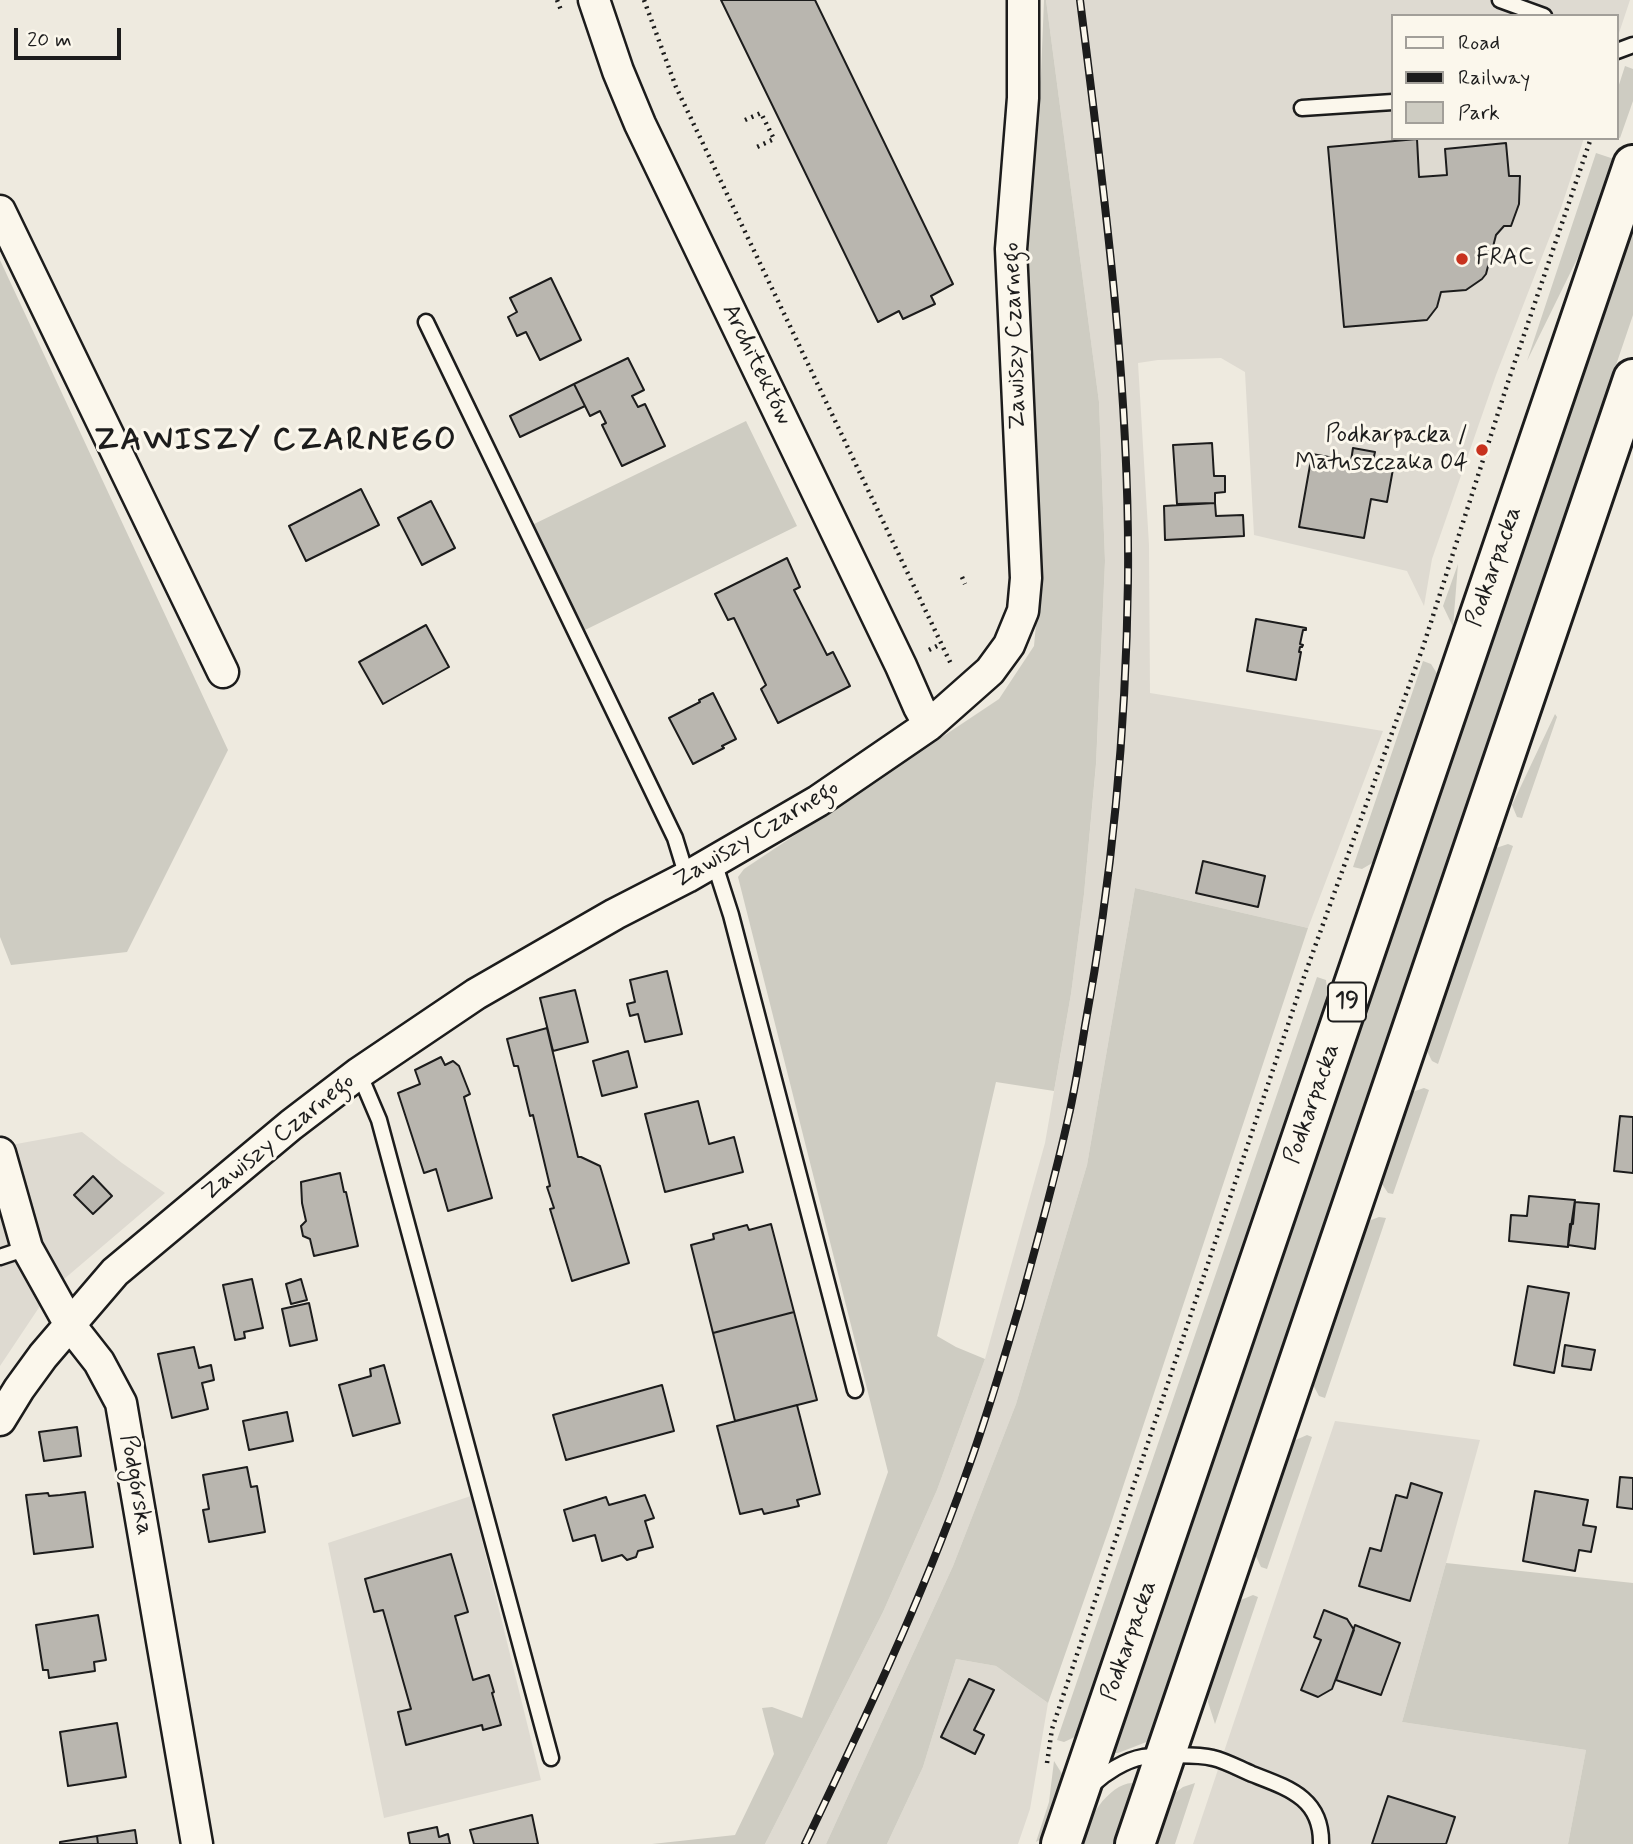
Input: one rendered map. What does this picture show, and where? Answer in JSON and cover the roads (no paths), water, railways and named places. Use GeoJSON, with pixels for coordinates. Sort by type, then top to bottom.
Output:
{"type":"FeatureCollection","features":[{"type":"Feature","properties":{"kind":"main road","name":"Podkarpacka"},"geometry":{"type":"LineString","coordinates":[[1061,1844],[1633,166]]}},
{"type":"Feature","properties":{"kind":"main road"},"geometry":{"type":"LineString","coordinates":[[1135,1844],[1633,379]]}},
{"type":"Feature","properties":{"kind":"street","name":"Architektów"},"geometry":{"type":"LineString","coordinates":[[594,0],[618,71],[640,124],[929,725]]}},
{"type":"Feature","properties":{"kind":"street","name":"Zawiszy Czarnego"},"geometry":{"type":"LineString","coordinates":[[0,1420],[43,1356],[115,1272],[291,1125],[359,1073],[476,994],[818,801],[929,725],[990,671],[1009,645],[1023,611],[1026,578],[1011,249],[1023,98],[1023,0]]}},
{"type":"Feature","properties":{"kind":"street"},"geometry":{"type":"LineString","coordinates":[[0,211],[223,672]]}},
{"type":"Feature","properties":{"kind":"street","name":"Podgórska"},"geometry":{"type":"LineString","coordinates":[[0,1153],[13,1252],[99,1362],[121,1403],[197,1844]]}},
{"type":"Feature","properties":{"kind":"lane"},"geometry":{"type":"LineString","coordinates":[[1500,0],[1538,14]]}},
{"type":"Feature","properties":{"kind":"lane"},"geometry":{"type":"LineString","coordinates":[[1302,108],[1392,102]]}},
{"type":"Feature","properties":{"kind":"lane"},"geometry":{"type":"LineString","coordinates":[[426,322],[675,838],[687,877]]}},
{"type":"Feature","properties":{"kind":"lane"},"geometry":{"type":"LineString","coordinates":[[714,862],[731,915],[855,1390]]}},
{"type":"Feature","properties":{"kind":"lane"},"geometry":{"type":"LineString","coordinates":[[359,1073],[379,1120],[551,1758]]}},
{"type":"Feature","properties":{"kind":"lane"},"geometry":{"type":"LineString","coordinates":[[1076,1800],[1097,1780],[1140,1757],[1212,1757],[1294,1791],[1316,1815],[1321,1844]]}},
{"type":"Feature","properties":{"kind":"railway"},"geometry":{"type":"LineString","coordinates":[[805,1844],[910,1617],[973,1456],[1020,1304],[1063,1143],[1095,971],[1121,748],[1127,636],[1127,507],[1125,434],[1114,289],[1080,0]]}},
{"type":"Feature","properties":{"kind":"place","name":"FRAC"},"geometry":{"type":"Point","coordinates":[1462,259]}},
{"type":"Feature","properties":{"kind":"place","name":"Podkarpacka / Matuszczaka 04"},"geometry":{"type":"Point","coordinates":[1482,450]}},
{"type":"Feature","properties":{"kind":"district","name":"ZAWISZY CZARNEGO"},"geometry":{"type":"Point","coordinates":[276,442]}}]}
